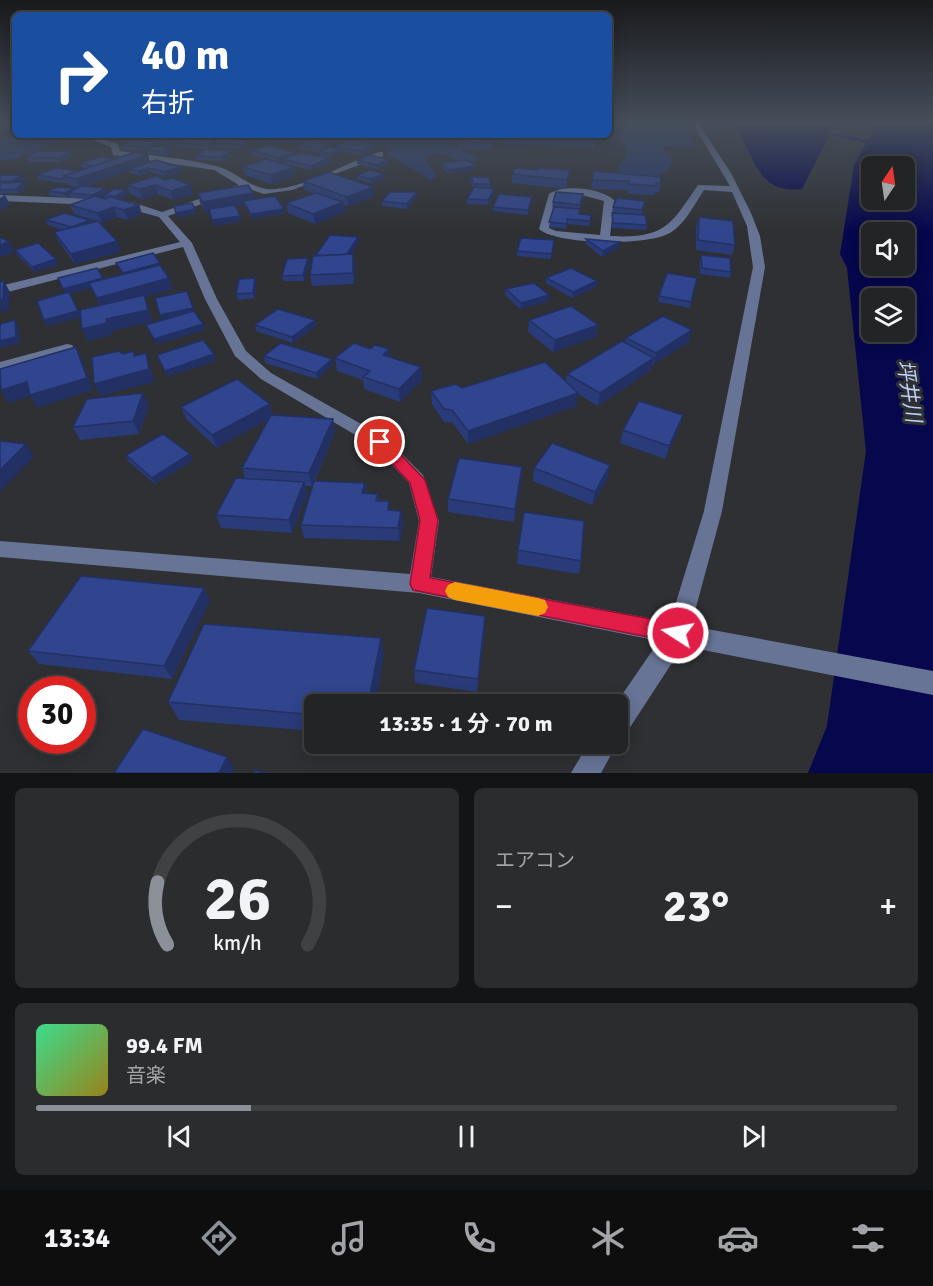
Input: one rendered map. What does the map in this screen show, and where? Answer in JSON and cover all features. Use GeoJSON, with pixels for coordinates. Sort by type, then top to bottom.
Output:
{"type":"FeatureCollection","features":[{"type":"Feature","properties":{"kind":"street"},"geometry":{"type":"LineString","coordinates":[[163,160],[216,168],[246,185],[264,191],[277,191],[302,185],[365,160]]}},
{"type":"Feature","properties":{"kind":"street"},"geometry":{"type":"LineString","coordinates":[[628,708],[678,633],[713,511],[759,267],[753,228],[719,160]]}},
{"type":"Feature","properties":{"kind":"street"},"geometry":{"type":"LineString","coordinates":[[162,214],[246,185]]}},
{"type":"Feature","properties":{"kind":"street"},"geometry":{"type":"LineString","coordinates":[[605,237],[609,200],[602,195],[560,192],[553,194],[544,229],[554,234],[634,239],[662,234],[674,225],[701,187],[734,189]]}},
{"type":"Feature","properties":{"kind":"street"},"geometry":{"type":"LineString","coordinates":[[0,198],[132,205],[162,214],[187,243],[240,353],[266,376],[380,442],[417,480],[429,520],[420,584]]}},
{"type":"Feature","properties":{"kind":"street"},"geometry":{"type":"LineString","coordinates":[[0,290],[187,243]]}},
{"type":"Feature","properties":{"kind":"street"},"geometry":{"type":"LineString","coordinates":[[0,366],[67,348]]}},
{"type":"Feature","properties":{"kind":"street"},"geometry":{"type":"LineString","coordinates":[[0,549],[420,584],[933,683]]}},
{"type":"Feature","properties":{"kind":"street"},"geometry":{"type":"LineString","coordinates":[[585,773],[597,754]]}},
{"type":"Feature","properties":{"kind":"shaded area"},"geometry":{"type":"Polygon","coordinates":[[[398,160],[426,160],[437,176],[431,180],[398,160]]]}},
{"type":"Feature","properties":{"kind":"shaded area"},"geometry":{"type":"Polygon","coordinates":[[[459,160],[478,160],[472,162],[459,160]]]}},
{"type":"Feature","properties":{"kind":"shaded area"},"geometry":{"type":"Polygon","coordinates":[[[623,160],[673,160],[664,173],[644,178],[620,173],[618,167],[623,160]]]}},
{"type":"Feature","properties":{"kind":"water"},"geometry":{"type":"Polygon","coordinates":[[[754,160],[817,160],[802,189],[786,189],[774,185],[754,160]]]}},
{"type":"Feature","properties":{"kind":"water","name":"坪井川"},"geometry":{"type":"Polygon","coordinates":[[[857,160],[861,160],[861,210],[915,210],[915,160],[933,160],[933,773],[808,773],[827,726],[866,451],[847,268],[840,254],[854,166],[857,160]]]}},
{"type":"Feature","properties":{"kind":"building"},"geometry":{"type":"Polygon","coordinates":[[[90,160],[111,160],[93,166],[80,163],[90,160]]]}},
{"type":"Feature","properties":{"kind":"building"},"geometry":{"type":"Polygon","coordinates":[[[111,160],[133,160],[76,179],[63,176],[111,160]]]}},
{"type":"Feature","properties":{"kind":"building"},"geometry":{"type":"Polygon","coordinates":[[[156,160],[180,167],[164,172],[149,168],[139,171],[129,169],[156,160]]]}},
{"type":"Feature","properties":{"kind":"building"},"geometry":{"type":"Polygon","coordinates":[[[270,160],[294,167],[271,175],[243,167],[270,160]]]}},
{"type":"Feature","properties":{"kind":"building"},"geometry":{"type":"Polygon","coordinates":[[[287,160],[325,160],[312,166],[287,160]]]}},
{"type":"Feature","properties":{"kind":"building"},"geometry":{"type":"Polygon","coordinates":[[[357,160],[389,160],[376,165],[357,160]]]}},
{"type":"Feature","properties":{"kind":"building"},"geometry":{"type":"Polygon","coordinates":[[[467,160],[475,166],[449,170],[442,163],[467,160]]]}},
{"type":"Feature","properties":{"kind":"building"},"geometry":{"type":"Polygon","coordinates":[[[56,168],[79,171],[63,176],[62,179],[37,175],[56,168]]]}},
{"type":"Feature","properties":{"kind":"building"},"geometry":{"type":"Polygon","coordinates":[[[515,168],[570,170],[567,180],[512,174],[515,168]]]}},
{"type":"Feature","properties":{"kind":"building"},"geometry":{"type":"Polygon","coordinates":[[[370,170],[384,174],[371,179],[357,175],[370,170]]]}},
{"type":"Feature","properties":{"kind":"building"},"geometry":{"type":"Polygon","coordinates":[[[594,171],[660,177],[661,184],[656,183],[656,186],[629,184],[629,181],[592,180],[594,171]]]}},
{"type":"Feature","properties":{"kind":"building"},"geometry":{"type":"Polygon","coordinates":[[[329,172],[373,187],[347,197],[303,181],[329,172]]]}},
{"type":"Feature","properties":{"kind":"building"},"geometry":{"type":"Polygon","coordinates":[[[0,175],[23,175],[12,181],[0,181],[0,175]]]}},
{"type":"Feature","properties":{"kind":"building"},"geometry":{"type":"Polygon","coordinates":[[[156,176],[165,180],[172,178],[191,185],[171,191],[155,185],[139,189],[127,185],[156,176]]]}},
{"type":"Feature","properties":{"kind":"building"},"geometry":{"type":"Polygon","coordinates":[[[471,177],[488,177],[491,184],[474,184],[471,177]]]}},
{"type":"Feature","properties":{"kind":"building"},"geometry":{"type":"Polygon","coordinates":[[[24,182],[16,189],[0,190],[1,183],[24,182]]]}},
{"type":"Feature","properties":{"kind":"building"},"geometry":{"type":"Polygon","coordinates":[[[248,185],[253,193],[202,202],[198,193],[248,185]]]}},
{"type":"Feature","properties":{"kind":"building"},"geometry":{"type":"Polygon","coordinates":[[[81,186],[106,188],[93,195],[68,193],[81,186]]]}},
{"type":"Feature","properties":{"kind":"building"},"geometry":{"type":"Polygon","coordinates":[[[57,187],[74,188],[65,193],[48,191],[57,187]]]}},
{"type":"Feature","properties":{"kind":"building"},"geometry":{"type":"Polygon","coordinates":[[[474,187],[494,189],[488,200],[467,199],[474,187]]]}},
{"type":"Feature","properties":{"kind":"building"},"geometry":{"type":"Polygon","coordinates":[[[114,189],[126,190],[116,196],[104,196],[114,189]]]}},
{"type":"Feature","properties":{"kind":"building"},"geometry":{"type":"Polygon","coordinates":[[[390,192],[417,192],[407,204],[382,201],[390,192]]]}},
{"type":"Feature","properties":{"kind":"building"},"geometry":{"type":"Polygon","coordinates":[[[556,192],[583,194],[580,205],[553,202],[556,192]]]}},
{"type":"Feature","properties":{"kind":"building"},"geometry":{"type":"Polygon","coordinates":[[[316,193],[343,202],[313,214],[286,203],[316,193]]]}},
{"type":"Feature","properties":{"kind":"building"},"geometry":{"type":"Polygon","coordinates":[[[499,194],[532,197],[528,210],[493,207],[499,194]]]}},
{"type":"Feature","properties":{"kind":"building"},"geometry":{"type":"Polygon","coordinates":[[[95,196],[105,199],[111,197],[139,205],[124,210],[114,207],[98,213],[70,205],[95,196]]]}},
{"type":"Feature","properties":{"kind":"building"},"geometry":{"type":"Polygon","coordinates":[[[275,196],[284,209],[251,214],[243,201],[275,196]]]}},
{"type":"Feature","properties":{"kind":"building"},"geometry":{"type":"Polygon","coordinates":[[[617,198],[645,201],[642,210],[613,207],[617,198]]]}},
{"type":"Feature","properties":{"kind":"building"},"geometry":{"type":"Polygon","coordinates":[[[192,203],[195,209],[176,213],[174,206],[192,203]]]}},
{"type":"Feature","properties":{"kind":"building"},"geometry":{"type":"Polygon","coordinates":[[[235,205],[240,216],[212,220],[209,209],[235,205]]]}},
{"type":"Feature","properties":{"kind":"building"},"geometry":{"type":"Polygon","coordinates":[[[554,207],[580,209],[579,214],[591,215],[590,221],[567,219],[567,224],[549,222],[554,207]]]}},
{"type":"Feature","properties":{"kind":"building"},"geometry":{"type":"Polygon","coordinates":[[[64,213],[90,220],[72,227],[46,220],[64,213]]]}},
{"type":"Feature","properties":{"kind":"building"},"geometry":{"type":"Polygon","coordinates":[[[612,213],[645,215],[647,225],[613,223],[612,213]]]}},
{"type":"Feature","properties":{"kind":"building"},"geometry":{"type":"Polygon","coordinates":[[[699,217],[733,221],[735,245],[698,240],[699,217]]]}},
{"type":"Feature","properties":{"kind":"building"},"geometry":{"type":"Polygon","coordinates":[[[98,221],[117,241],[71,254],[54,232],[98,221]]]}},
{"type":"Feature","properties":{"kind":"building"},"geometry":{"type":"Polygon","coordinates":[[[330,235],[358,237],[347,254],[316,255],[330,235]]]}},
{"type":"Feature","properties":{"kind":"building"},"geometry":{"type":"Polygon","coordinates":[[[0,237],[9,242],[0,245],[0,237]]]}},
{"type":"Feature","properties":{"kind":"building"},"geometry":{"type":"Polygon","coordinates":[[[521,238],[554,240],[552,254],[517,251],[521,238]]]}},
{"type":"Feature","properties":{"kind":"building"},"geometry":{"type":"Polygon","coordinates":[[[586,239],[620,242],[603,251],[586,239]]]}},
{"type":"Feature","properties":{"kind":"building"},"geometry":{"type":"Polygon","coordinates":[[[38,243],[56,259],[32,267],[15,250],[38,243]]]}},
{"type":"Feature","properties":{"kind":"building"},"geometry":{"type":"Polygon","coordinates":[[[153,253],[160,263],[123,273],[116,263],[153,253]]]}},
{"type":"Feature","properties":{"kind":"building"},"geometry":{"type":"Polygon","coordinates":[[[353,254],[353,273],[310,275],[313,256],[353,254]]]}},
{"type":"Feature","properties":{"kind":"building"},"geometry":{"type":"Polygon","coordinates":[[[701,255],[730,258],[731,272],[702,268],[701,255]]]}},
{"type":"Feature","properties":{"kind":"building"},"geometry":{"type":"Polygon","coordinates":[[[308,258],[303,275],[282,276],[287,259],[308,258]]]}},
{"type":"Feature","properties":{"kind":"building"},"geometry":{"type":"Polygon","coordinates":[[[160,265],[169,278],[97,298],[89,283],[160,265]]]}},
{"type":"Feature","properties":{"kind":"building"},"geometry":{"type":"Polygon","coordinates":[[[97,268],[103,278],[63,289],[58,278],[97,268]]]}},
{"type":"Feature","properties":{"kind":"building"},"geometry":{"type":"Polygon","coordinates":[[[571,268],[597,281],[573,292],[546,278],[571,268]]]}},
{"type":"Feature","properties":{"kind":"building"},"geometry":{"type":"Polygon","coordinates":[[[667,273],[697,278],[691,302],[659,296],[667,273]]]}},
{"type":"Feature","properties":{"kind":"building"},"geometry":{"type":"Polygon","coordinates":[[[255,278],[253,293],[236,294],[239,279],[255,278]]]}},
{"type":"Feature","properties":{"kind":"building"},"geometry":{"type":"Polygon","coordinates":[[[4,281],[3,299],[0,299],[0,282],[4,281]]]}},
{"type":"Feature","properties":{"kind":"building"},"geometry":{"type":"Polygon","coordinates":[[[534,283],[549,295],[521,303],[506,289],[534,283]]]}},
{"type":"Feature","properties":{"kind":"building"},"geometry":{"type":"Polygon","coordinates":[[[187,291],[193,308],[160,315],[155,298],[187,291]]]}},
{"type":"Feature","properties":{"kind":"building"},"geometry":{"type":"Polygon","coordinates":[[[69,292],[78,311],[44,320],[37,301],[69,292]]]}},
{"type":"Feature","properties":{"kind":"building"},"geometry":{"type":"Polygon","coordinates":[[[144,295],[148,310],[106,319],[107,323],[82,329],[80,310],[144,295]]]}},
{"type":"Feature","properties":{"kind":"building"},"geometry":{"type":"Polygon","coordinates":[[[571,306],[598,325],[555,340],[529,320],[571,306]]]}},
{"type":"Feature","properties":{"kind":"building"},"geometry":{"type":"Polygon","coordinates":[[[278,309],[315,320],[292,337],[255,325],[278,309]]]}},
{"type":"Feature","properties":{"kind":"building"},"geometry":{"type":"Polygon","coordinates":[[[194,311],[203,324],[154,339],[146,325],[194,311]]]}},
{"type":"Feature","properties":{"kind":"building"},"geometry":{"type":"Polygon","coordinates":[[[663,316],[692,330],[656,353],[626,338],[663,316]]]}},
{"type":"Feature","properties":{"kind":"building"},"geometry":{"type":"Polygon","coordinates":[[[15,320],[16,337],[0,341],[0,324],[15,320]]]}},
{"type":"Feature","properties":{"kind":"building"},"geometry":{"type":"Polygon","coordinates":[[[203,340],[214,354],[165,371],[157,355],[203,340]]]}},
{"type":"Feature","properties":{"kind":"building"},"geometry":{"type":"Polygon","coordinates":[[[622,341],[654,358],[600,393],[567,374],[622,341]]]}},
{"type":"Feature","properties":{"kind":"building"},"geometry":{"type":"Polygon","coordinates":[[[281,343],[332,359],[316,373],[264,356],[281,343]]]}},
{"type":"Feature","properties":{"kind":"building"},"geometry":{"type":"Polygon","coordinates":[[[354,343],[370,349],[375,345],[389,349],[383,355],[421,367],[399,389],[363,377],[370,371],[335,358],[354,343]]]}},
{"type":"Feature","properties":{"kind":"building"},"geometry":{"type":"Polygon","coordinates":[[[76,347],[87,378],[30,395],[27,382],[1,390],[0,369],[76,347]]]}},
{"type":"Feature","properties":{"kind":"building"},"geometry":{"type":"Polygon","coordinates":[[[119,351],[123,354],[134,351],[134,356],[146,353],[149,369],[94,384],[92,357],[119,351]]]}},
{"type":"Feature","properties":{"kind":"building"},"geometry":{"type":"Polygon","coordinates":[[[545,362],[578,393],[468,431],[452,410],[444,409],[431,391],[456,384],[462,388],[545,362]]]}},
{"type":"Feature","properties":{"kind":"building"},"geometry":{"type":"Polygon","coordinates":[[[237,379],[270,404],[212,435],[181,407],[237,379]]]}},
{"type":"Feature","properties":{"kind":"building"},"geometry":{"type":"Polygon","coordinates":[[[143,393],[133,421],[73,427],[87,399],[143,393]]]}},
{"type":"Feature","properties":{"kind":"building"},"geometry":{"type":"Polygon","coordinates":[[[639,401],[683,415],[669,446],[623,430],[639,401]]]}},
{"type":"Feature","properties":{"kind":"building"},"geometry":{"type":"Polygon","coordinates":[[[271,415],[333,419],[309,473],[242,468],[271,415]]]}},
{"type":"Feature","properties":{"kind":"building"},"geometry":{"type":"Polygon","coordinates":[[[163,434],[190,454],[152,478],[126,455],[163,434]]]}},
{"type":"Feature","properties":{"kind":"building"},"geometry":{"type":"Polygon","coordinates":[[[0,441],[26,444],[0,470],[0,441]]]}},
{"type":"Feature","properties":{"kind":"building"},"geometry":{"type":"Polygon","coordinates":[[[552,443],[610,465],[595,492],[534,468],[552,443]]]}},
{"type":"Feature","properties":{"kind":"building"},"geometry":{"type":"Polygon","coordinates":[[[459,458],[522,467],[515,509],[448,499],[459,458]]]}},
{"type":"Feature","properties":{"kind":"building"},"geometry":{"type":"Polygon","coordinates":[[[236,478],[304,482],[289,520],[216,515],[236,478]]]}},
{"type":"Feature","properties":{"kind":"building"},"geometry":{"type":"Polygon","coordinates":[[[314,481],[365,483],[362,493],[378,494],[376,501],[389,501],[388,510],[401,511],[398,528],[301,525],[314,481]]]}},
{"type":"Feature","properties":{"kind":"building"},"geometry":{"type":"Polygon","coordinates":[[[524,512],[584,521],[581,561],[518,550],[524,512]]]}},
{"type":"Feature","properties":{"kind":"building"},"geometry":{"type":"Polygon","coordinates":[[[81,576],[204,588],[164,666],[28,651],[81,576]]]}},
{"type":"Feature","properties":{"kind":"building"},"geometry":{"type":"Polygon","coordinates":[[[427,608],[485,616],[478,679],[414,670],[427,608]]]}},
{"type":"Feature","properties":{"kind":"building"},"geometry":{"type":"Polygon","coordinates":[[[204,624],[381,638],[370,694],[304,694],[304,714],[168,702],[204,624]]]}},
{"type":"Feature","properties":{"kind":"building"},"geometry":{"type":"Polygon","coordinates":[[[143,729],[227,757],[219,773],[114,773],[143,729]]]}},
{"type":"Feature","properties":{"kind":"slow traffic"},"geometry":{"type":"LineString","coordinates":[[455,591],[538,607]]}},
{"type":"Feature","properties":{"kind":"route"},"geometry":{"type":"LineString","coordinates":[[380,442],[417,480],[429,520],[420,584],[678,633]]}}]}
